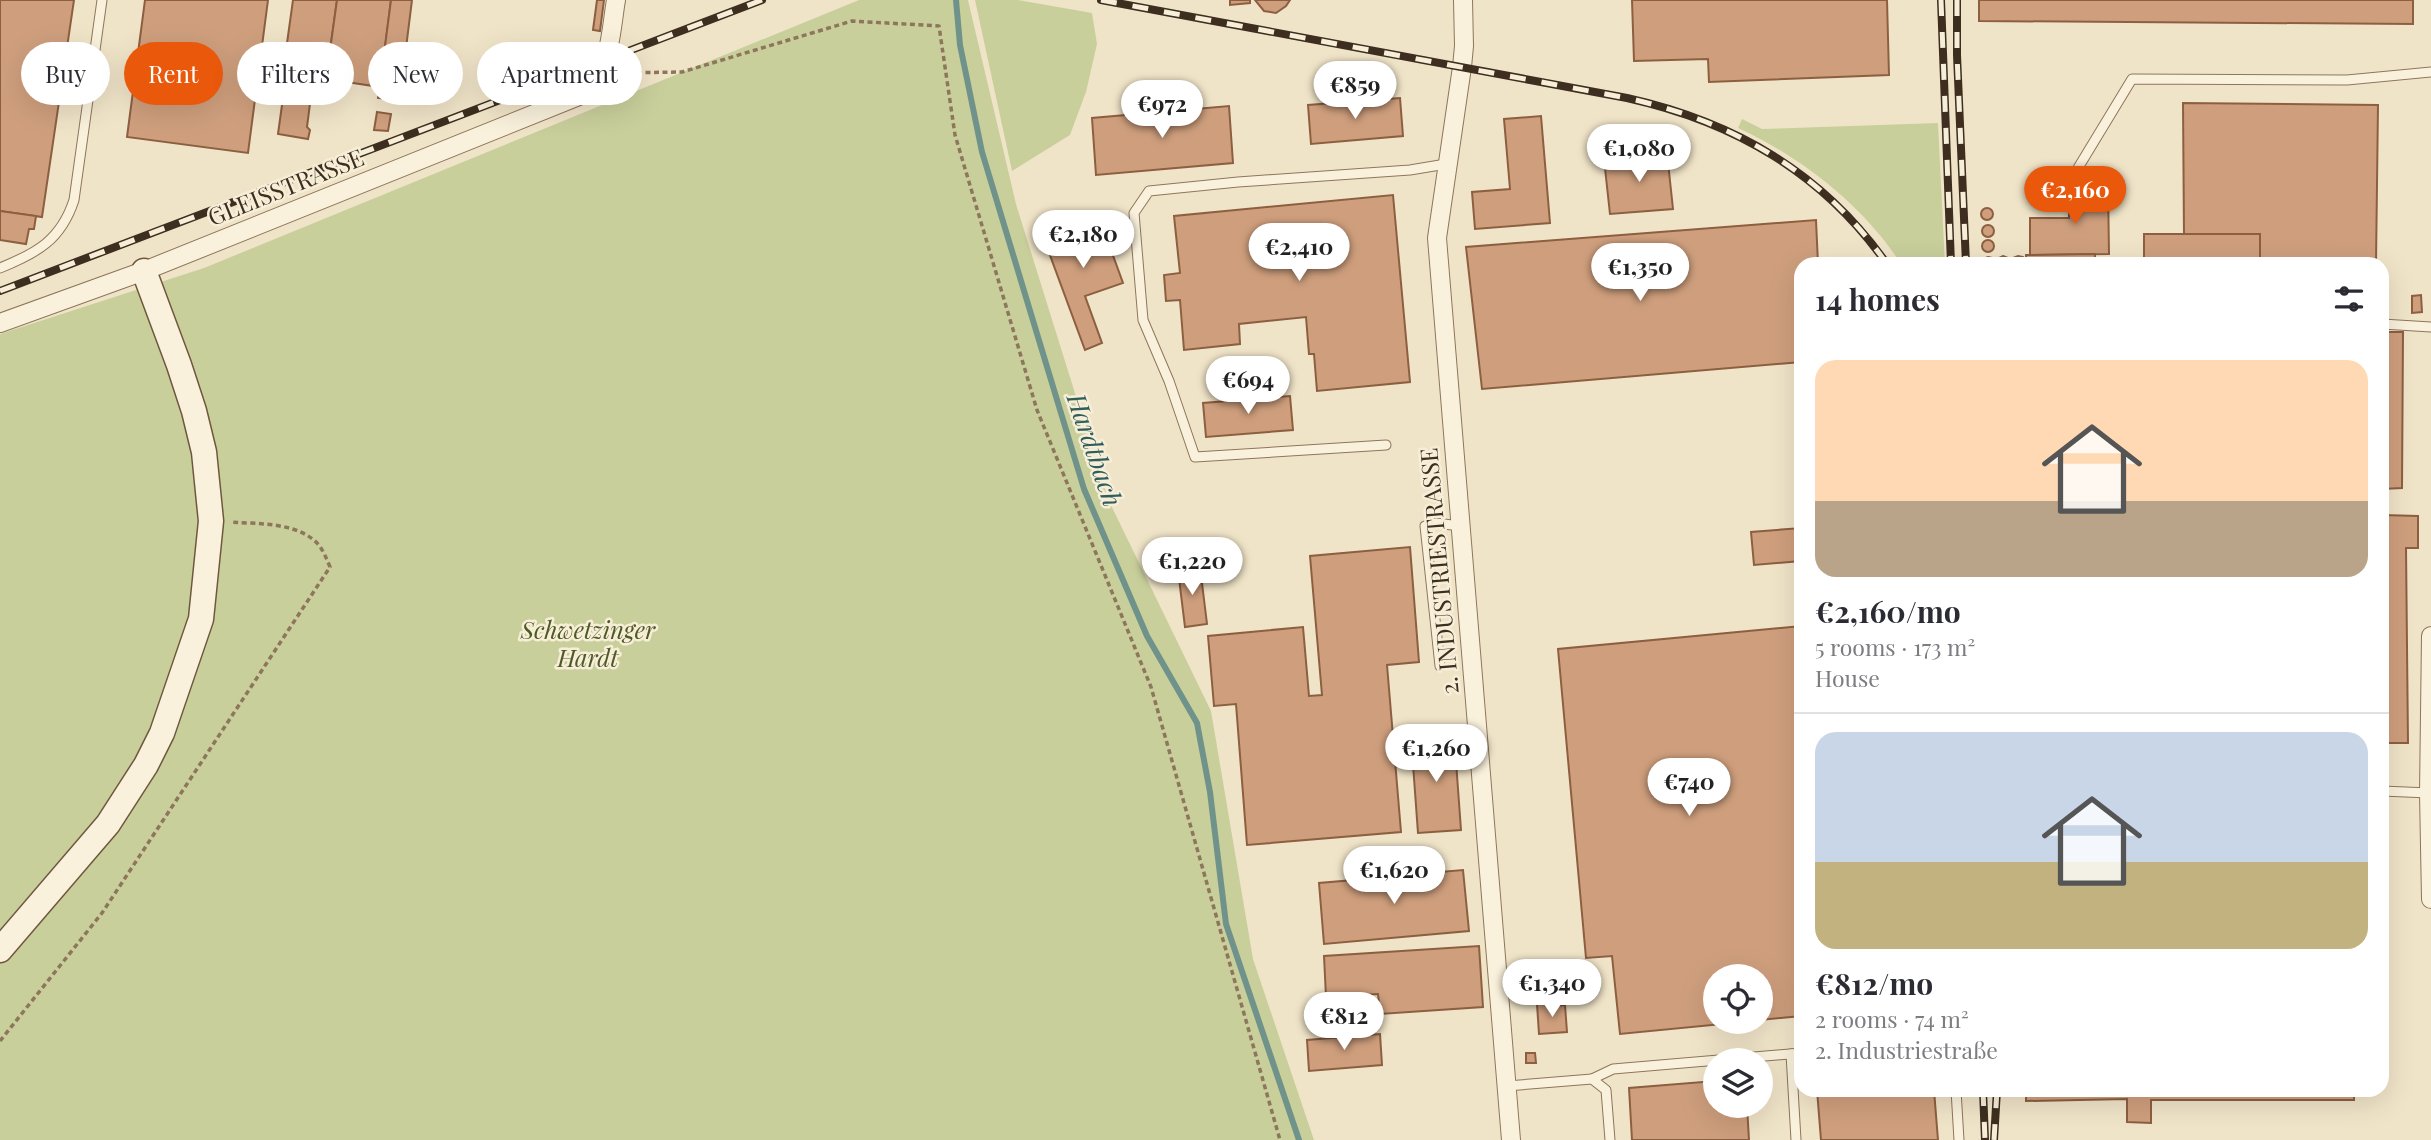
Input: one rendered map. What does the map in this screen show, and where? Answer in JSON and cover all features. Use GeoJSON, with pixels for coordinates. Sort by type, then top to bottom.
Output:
{"type":"FeatureCollection","features":[{"type":"Feature","properties":{"kind":"main road"},"geometry":{"type":"LineString","coordinates":[[0,950],[108,824],[146,765],[162,733],[201,619],[211,521],[204,452],[194,411],[144,271]]}},
{"type":"Feature","properties":{"kind":"street"},"geometry":{"type":"LineString","coordinates":[[609,42],[616,0]]}},
{"type":"Feature","properties":{"kind":"street","name":"2. INDUSTRIESTRASSE"},"geometry":{"type":"LineString","coordinates":[[1463,0],[1463,56],[1437,238],[1511,1140]]}},
{"type":"Feature","properties":{"kind":"street","name":"GLEISSTRASSE"},"geometry":{"type":"LineString","coordinates":[[0,323],[144,271],[560,105]]}},
{"type":"Feature","properties":{"kind":"street"},"geometry":{"type":"LineString","coordinates":[[2431,636],[2431,899]]}},
{"type":"Feature","properties":{"kind":"lane"},"geometry":{"type":"LineString","coordinates":[[0,268],[30,256],[52,240],[69,216],[74,200],[102,0]]}},
{"type":"Feature","properties":{"kind":"lane"},"geometry":{"type":"LineString","coordinates":[[2078,168],[2132,79],[2347,80],[2431,72]]}},
{"type":"Feature","properties":{"kind":"lane"},"geometry":{"type":"LineString","coordinates":[[1386,445],[1195,457],[1169,381],[1143,320],[1134,213],[1149,191],[1410,170],[1446,164]]}},
{"type":"Feature","properties":{"kind":"lane"},"geometry":{"type":"LineString","coordinates":[[2389,325],[2431,327]]}},
{"type":"Feature","properties":{"kind":"lane"},"geometry":{"type":"LineString","coordinates":[[1440,666],[1425,526],[1436,523],[1460,526]]}},
{"type":"Feature","properties":{"kind":"lane"},"geometry":{"type":"LineString","coordinates":[[2389,791],[2429,793]]}},
{"type":"Feature","properties":{"kind":"lane"},"geometry":{"type":"LineString","coordinates":[[1507,1086],[1592,1079],[1613,1069],[1794,1054]]}},
{"type":"Feature","properties":{"kind":"lane"},"geometry":{"type":"LineString","coordinates":[[1592,1079],[1606,1090],[1610,1140]]}},
{"type":"Feature","properties":{"kind":"lane"},"geometry":{"type":"LineString","coordinates":[[1796,1097],[1796,1140]]}},
{"type":"Feature","properties":{"kind":"lane"},"geometry":{"type":"LineString","coordinates":[[1956,1097],[1959,1140]]}},
{"type":"Feature","properties":{"kind":"path"},"geometry":{"type":"LineString","coordinates":[[642,73],[682,72],[852,21],[939,26],[955,135],[1037,410],[1151,687],[1280,1140]]}},
{"type":"Feature","properties":{"kind":"path"},"geometry":{"type":"LineString","coordinates":[[0,1041],[102,913],[330,568],[318,544],[300,531],[262,524],[211,521]]}},
{"type":"Feature","properties":{"kind":"green space","name":"Schwetzinger Hardt"},"geometry":{"type":"Polygon","coordinates":[[[859,0],[968,0],[1016,204],[1108,499],[1211,711],[1253,959],[1314,1140],[0,1140],[0,334],[204,268],[602,105],[642,105],[642,89],[859,0]]]}},
{"type":"Feature","properties":{"kind":"green space"},"geometry":{"type":"Polygon","coordinates":[[[975,0],[1018,0],[1092,13],[1097,44],[1086,92],[1070,135],[1012,171],[975,0]]]}},
{"type":"Feature","properties":{"kind":"green space"},"geometry":{"type":"Polygon","coordinates":[[[1742,119],[1762,129],[1938,123],[1945,257],[1896,257],[1868,222],[1829,185],[1785,153],[1738,128],[1742,119]]]}},
{"type":"Feature","properties":{"kind":"building"},"geometry":{"type":"Polygon","coordinates":[[[0,0],[74,0],[68,42],[21,42],[21,105],[59,105],[42,217],[0,211],[0,0]]]}},
{"type":"Feature","properties":{"kind":"building"},"geometry":{"type":"Polygon","coordinates":[[[145,0],[268,0],[263,42],[237,42],[237,105],[254,105],[248,153],[127,137],[131,105],[223,105],[223,42],[139,42],[145,0]]]}},
{"type":"Feature","properties":{"kind":"building"},"geometry":{"type":"Polygon","coordinates":[[[293,0],[337,0],[331,42],[287,42],[293,0]]]}},
{"type":"Feature","properties":{"kind":"building"},"geometry":{"type":"Polygon","coordinates":[[[337,0],[391,0],[386,42],[368,42],[368,85],[354,83],[354,42],[331,42],[337,0]]]}},
{"type":"Feature","properties":{"kind":"building"},"geometry":{"type":"Polygon","coordinates":[[[391,0],[412,0],[407,42],[386,42],[391,0]]]}},
{"type":"Feature","properties":{"kind":"building"},"geometry":{"type":"Polygon","coordinates":[[[597,0],[604,0],[600,31],[593,30],[597,0]]]}},
{"type":"Feature","properties":{"kind":"building"},"geometry":{"type":"Polygon","coordinates":[[[1230,0],[1250,0],[1250,3],[1230,5],[1230,0]]]}},
{"type":"Feature","properties":{"kind":"building"},"geometry":{"type":"Polygon","coordinates":[[[1255,0],[1290,0],[1276,13],[1264,11],[1255,0]]]}},
{"type":"Feature","properties":{"kind":"building"},"geometry":{"type":"Polygon","coordinates":[[[1632,0],[1887,0],[1889,75],[1709,82],[1708,59],[1634,61],[1632,0]]]}},
{"type":"Feature","properties":{"kind":"building"},"geometry":{"type":"Polygon","coordinates":[[[1979,0],[2413,0],[2413,24],[1979,21],[1979,0]]]}},
{"type":"Feature","properties":{"kind":"building"},"geometry":{"type":"Polygon","coordinates":[[[1400,98],[1403,136],[1311,144],[1308,105],[1400,98]]]}},
{"type":"Feature","properties":{"kind":"building"},"geometry":{"type":"Polygon","coordinates":[[[2183,103],[2378,105],[2376,257],[2260,257],[2260,234],[2184,234],[2183,103]]]}},
{"type":"Feature","properties":{"kind":"building"},"geometry":{"type":"Polygon","coordinates":[[[282,105],[310,105],[308,139],[278,134],[282,105]]]}},
{"type":"Feature","properties":{"kind":"building"},"geometry":{"type":"Polygon","coordinates":[[[1229,106],[1233,163],[1096,175],[1092,118],[1229,106]]]}},
{"type":"Feature","properties":{"kind":"building"},"geometry":{"type":"Polygon","coordinates":[[[377,112],[391,114],[388,131],[374,130],[377,112]]]}},
{"type":"Feature","properties":{"kind":"building"},"geometry":{"type":"Polygon","coordinates":[[[1541,116],[1550,223],[1475,229],[1472,192],[1510,189],[1504,119],[1541,116]]]}},
{"type":"Feature","properties":{"kind":"building"},"geometry":{"type":"Polygon","coordinates":[[[1667,153],[1673,209],[1610,214],[1604,159],[1667,153]]]}},
{"type":"Feature","properties":{"kind":"building"},"geometry":{"type":"Polygon","coordinates":[[[2108,186],[2109,254],[2030,255],[2030,218],[2069,218],[2069,187],[2108,186]]]}},
{"type":"Feature","properties":{"kind":"building"},"geometry":{"type":"Polygon","coordinates":[[[1393,195],[1410,382],[1317,391],[1314,354],[1309,354],[1306,317],[1239,324],[1240,344],[1184,350],[1180,300],[1166,301],[1164,275],[1180,273],[1174,216],[1393,195]]]}},
{"type":"Feature","properties":{"kind":"building"},"geometry":{"type":"Polygon","coordinates":[[[1982,209],[1992,209],[1992,219],[1982,219],[1982,209]]]}},
{"type":"Feature","properties":{"kind":"building"},"geometry":{"type":"Polygon","coordinates":[[[0,211],[36,216],[34,229],[29,229],[26,244],[0,240],[0,211]]]}},
{"type":"Feature","properties":{"kind":"building"},"geometry":{"type":"Polygon","coordinates":[[[1099,217],[1123,283],[1085,296],[1102,343],[1085,350],[1041,231],[1062,224],[1065,230],[1099,217]]]}},
{"type":"Feature","properties":{"kind":"building"},"geometry":{"type":"Polygon","coordinates":[[[1816,220],[1818,257],[1794,257],[1794,363],[1482,389],[1466,247],[1816,220]]]}},
{"type":"Feature","properties":{"kind":"building"},"geometry":{"type":"Polygon","coordinates":[[[1983,226],[1993,226],[1993,236],[1983,236],[1983,226]]]}},
{"type":"Feature","properties":{"kind":"building"},"geometry":{"type":"Polygon","coordinates":[[[2144,234],[2260,234],[2260,257],[2144,257],[2144,234]]]}},
{"type":"Feature","properties":{"kind":"building"},"geometry":{"type":"Polygon","coordinates":[[[1983,241],[1993,241],[1993,251],[1983,251],[1983,241]]]}},
{"type":"Feature","properties":{"kind":"building"},"geometry":{"type":"Polygon","coordinates":[[[2095,254],[2095,257],[2026,257],[2095,254]]]}},
{"type":"Feature","properties":{"kind":"building"},"geometry":{"type":"Polygon","coordinates":[[[2421,295],[2422,312],[2412,313],[2412,296],[2421,295]]]}},
{"type":"Feature","properties":{"kind":"building"},"geometry":{"type":"Polygon","coordinates":[[[2389,332],[2403,332],[2402,488],[2389,489],[2389,332]]]}},
{"type":"Feature","properties":{"kind":"building"},"geometry":{"type":"Polygon","coordinates":[[[1290,396],[1293,430],[1206,437],[1203,403],[1290,396]]]}},
{"type":"Feature","properties":{"kind":"building"},"geometry":{"type":"Polygon","coordinates":[[[2389,515],[2418,516],[2418,548],[2406,548],[2408,743],[2389,743],[2389,515]]]}},
{"type":"Feature","properties":{"kind":"building"},"geometry":{"type":"Polygon","coordinates":[[[1794,529],[1794,562],[1754,565],[1751,532],[1794,529]]]}},
{"type":"Feature","properties":{"kind":"building"},"geometry":{"type":"Polygon","coordinates":[[[1410,547],[1419,662],[1387,665],[1401,832],[1247,845],[1236,704],[1214,706],[1208,636],[1303,627],[1309,696],[1322,695],[1310,556],[1410,547]]]}},
{"type":"Feature","properties":{"kind":"building"},"geometry":{"type":"Polygon","coordinates":[[[1200,567],[1207,624],[1185,627],[1178,570],[1200,567]]]}},
{"type":"Feature","properties":{"kind":"building"},"geometry":{"type":"Polygon","coordinates":[[[1794,627],[1794,1017],[1773,1019],[1773,964],[1703,964],[1703,1026],[1620,1034],[1612,956],[1586,958],[1558,649],[1794,627]]]}},
{"type":"Feature","properties":{"kind":"building"},"geometry":{"type":"Polygon","coordinates":[[[1454,734],[1461,830],[1418,833],[1411,737],[1454,734]]]}},
{"type":"Feature","properties":{"kind":"building"},"geometry":{"type":"Polygon","coordinates":[[[1405,869],[1405,875],[1463,870],[1469,931],[1324,944],[1319,883],[1377,878],[1376,871],[1405,869]]]}},
{"type":"Feature","properties":{"kind":"building"},"geometry":{"type":"Polygon","coordinates":[[[1479,946],[1483,1007],[1380,1014],[1378,994],[1326,997],[1324,956],[1479,946]]]}},
{"type":"Feature","properties":{"kind":"building"},"geometry":{"type":"Polygon","coordinates":[[[1547,1003],[1547,1006],[1565,1005],[1567,1032],[1539,1034],[1537,1004],[1547,1003]]]}},
{"type":"Feature","properties":{"kind":"building"},"geometry":{"type":"Polygon","coordinates":[[[1380,1034],[1382,1065],[1309,1071],[1307,1040],[1380,1034]]]}},
{"type":"Feature","properties":{"kind":"building"},"geometry":{"type":"Polygon","coordinates":[[[1526,1053],[1535,1053],[1536,1063],[1526,1063],[1526,1053]]]}},
{"type":"Feature","properties":{"kind":"building"},"geometry":{"type":"Polygon","coordinates":[[[1703,1082],[1703,1118],[1748,1118],[1749,1140],[1632,1140],[1629,1088],[1703,1082]]]}},
{"type":"Feature","properties":{"kind":"building"},"geometry":{"type":"Polygon","coordinates":[[[1818,1097],[1935,1097],[1938,1140],[1821,1140],[1818,1097]]]}},
{"type":"Feature","properties":{"kind":"building"},"geometry":{"type":"Polygon","coordinates":[[[2026,1097],[2354,1097],[2354,1100],[2151,1100],[2151,1123],[2127,1122],[2127,1099],[2026,1101],[2026,1097]]]}},
{"type":"Feature","properties":{"kind":"waterway","name":"Hardtbach"},"geometry":{"type":"LineString","coordinates":[[956,0],[960,45],[982,152],[1084,489],[1147,636],[1197,723],[1210,792],[1226,924],[1299,1140]]}},
{"type":"Feature","properties":{"kind":"railway"},"geometry":{"type":"LineString","coordinates":[[0,291],[762,0]]}},
{"type":"Feature","properties":{"kind":"railway"},"geometry":{"type":"LineString","coordinates":[[1101,0],[1627,98],[1667,108],[1740,137],[1805,178],[1835,203],[1882,257]]}},
{"type":"Feature","properties":{"kind":"railway"},"geometry":{"type":"LineString","coordinates":[[1941,0],[1951,257]]}},
{"type":"Feature","properties":{"kind":"railway"},"geometry":{"type":"LineString","coordinates":[[1957,0],[1966,257]]}},
{"type":"Feature","properties":{"kind":"railway"},"geometry":{"type":"LineString","coordinates":[[1983,1097],[1985,1140]]}},
{"type":"Feature","properties":{"kind":"railway"},"geometry":{"type":"LineString","coordinates":[[1994,1140],[1997,1097]]}}]}
